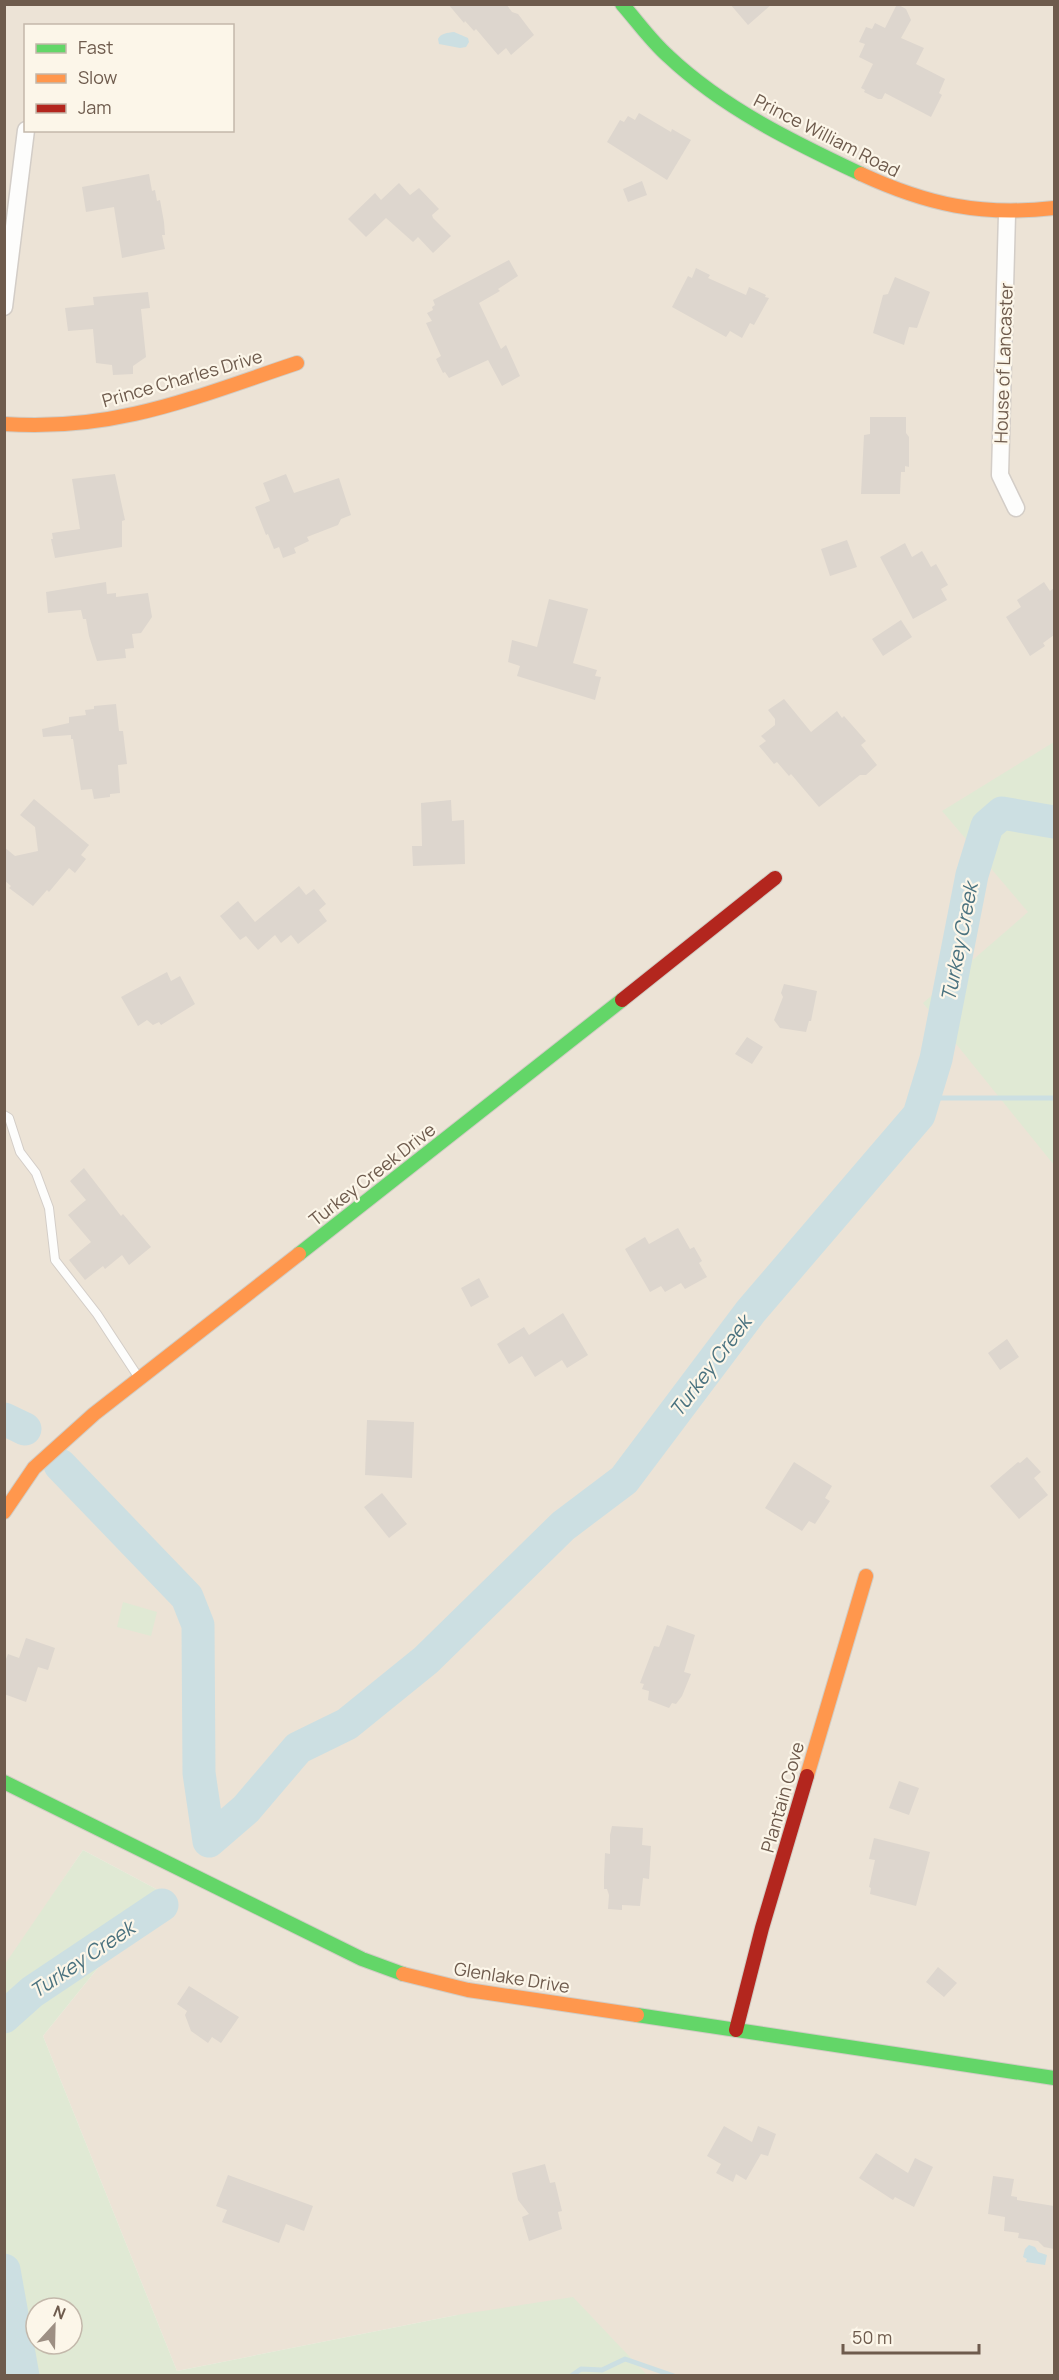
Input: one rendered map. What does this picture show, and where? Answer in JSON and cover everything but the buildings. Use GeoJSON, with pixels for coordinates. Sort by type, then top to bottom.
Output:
{"type":"FeatureCollection","features":[{"type":"Feature","properties":{"kind":"street","name":"Prince William Road"},"geometry":{"type":"LineString","coordinates":[[622,4],[667,55],[710,91],[758,122],[875,182],[912,196],[958,208],[1007,214],[1054,208]]}},
{"type":"Feature","properties":{"kind":"street"},"geometry":{"type":"LineString","coordinates":[[4,307],[26,132]]}},
{"type":"Feature","properties":{"kind":"street","name":"House of Lancaster"},"geometry":{"type":"LineString","coordinates":[[1007,214],[1000,476],[1016,508]]}},
{"type":"Feature","properties":{"kind":"street","name":"Prince Charles Drive"},"geometry":{"type":"LineString","coordinates":[[4,424],[36,426],[83,424],[127,416],[297,363]]}},
{"type":"Feature","properties":{"kind":"street","name":"Turkey Creek Drive"},"geometry":{"type":"LineString","coordinates":[[4,1512],[34,1468],[94,1414],[567,1045],[775,878]]}},
{"type":"Feature","properties":{"kind":"street","name":"Plantain Cove"},"geometry":{"type":"LineString","coordinates":[[736,2030],[762,1928],[866,1576]]}},
{"type":"Feature","properties":{"kind":"street","name":"Glenlake Drive"},"geometry":{"type":"LineString","coordinates":[[4,1782],[362,1959],[414,1978],[468,1990],[1054,2078]]}},
{"type":"Feature","properties":{"kind":"lane"},"geometry":{"type":"LineString","coordinates":[[4,1115],[9,1118],[20,1152],[36,1173],[49,1208],[55,1260],[97,1314],[139,1378]]}},
{"type":"Feature","properties":{"kind":"shaded area"},"geometry":{"type":"Polygon","coordinates":[[[5,5],[1054,5],[1054,2375],[647,2375],[457,2315],[177,2371],[43,2036],[160,1891],[83,1850],[5,1966],[5,5]]]}},
{"type":"Feature","properties":{"kind":"shaded area"},"geometry":{"type":"Polygon","coordinates":[[[454,32],[468,38],[469,42],[466,47],[439,44],[438,39],[441,36],[454,32]]]}},
{"type":"Feature","properties":{"kind":"shaded area"},"geometry":{"type":"Polygon","coordinates":[[[1029,2245],[1047,2255],[1045,2265],[1026,2262],[1027,2259],[1023,2257],[1029,2245]]]}},
{"type":"Feature","properties":{"kind":"green space"},"geometry":{"type":"Polygon","coordinates":[[[1054,742],[1054,1165],[923,1003],[1028,912],[942,811],[1054,742]]]}},
{"type":"Feature","properties":{"kind":"green space"},"geometry":{"type":"Polygon","coordinates":[[[123,1602],[157,1612],[151,1636],[117,1627],[123,1602]]]}},
{"type":"Feature","properties":{"kind":"green space"},"geometry":{"type":"Polygon","coordinates":[[[83,1850],[160,1891],[43,2036],[177,2371],[457,2315],[573,2297],[647,2375],[5,2375],[5,1964],[83,1850]]]}},
{"type":"Feature","properties":{"kind":"waterway","name":"Turkey Creek"},"geometry":{"type":"LineString","coordinates":[[209,1841],[246,1809],[298,1748],[347,1724],[426,1660],[563,1526],[624,1480],[751,1311],[919,1115],[936,1059],[972,875],[987,826],[1002,813],[1054,822]]}},
{"type":"Feature","properties":{"kind":"waterway"},"geometry":{"type":"LineString","coordinates":[[924,1098],[1054,1098]]}},
{"type":"Feature","properties":{"kind":"waterway"},"geometry":{"type":"LineString","coordinates":[[4,1419],[25,1429]]}},
{"type":"Feature","properties":{"kind":"waterway"},"geometry":{"type":"LineString","coordinates":[[60,1465],[187,1597],[198,1625],[199,1773],[209,1841]]}},
{"type":"Feature","properties":{"kind":"waterway","name":"Turkey Creek"},"geometry":{"type":"LineString","coordinates":[[4,2017],[32,1992],[162,1905]]}},
{"type":"Feature","properties":{"kind":"waterway","name":"Turkey Creek"},"geometry":{"type":"LineString","coordinates":[[4,2270],[23,2376]]}},
{"type":"Feature","properties":{"kind":"waterway"},"geometry":{"type":"LineString","coordinates":[[571,2376],[581,2369],[602,2370],[625,2359],[674,2376]]}},
{"type":"Feature","properties":{"kind":"traffic: fast"},"geometry":{"type":"LineString","coordinates":[[622,4],[662,50],[712,92],[735,108],[785,136],[861,174]]}},
{"type":"Feature","properties":{"kind":"traffic: fast"},"geometry":{"type":"LineString","coordinates":[[299,1254],[622,1000]]}},
{"type":"Feature","properties":{"kind":"traffic: fast"},"geometry":{"type":"LineString","coordinates":[[4,1782],[362,1959],[403,1974]]}},
{"type":"Feature","properties":{"kind":"traffic: fast"},"geometry":{"type":"LineString","coordinates":[[637,2015],[1054,2078]]}},
{"type":"Feature","properties":{"kind":"traffic: slow"},"geometry":{"type":"LineString","coordinates":[[861,174],[909,194],[955,206],[1002,210],[1054,208]]}},
{"type":"Feature","properties":{"kind":"traffic: slow"},"geometry":{"type":"LineString","coordinates":[[4,424],[82,423],[119,417],[189,399],[297,363]]}},
{"type":"Feature","properties":{"kind":"traffic: slow"},"geometry":{"type":"LineString","coordinates":[[4,1512],[34,1468],[94,1414],[299,1254]]}},
{"type":"Feature","properties":{"kind":"traffic: slow"},"geometry":{"type":"LineString","coordinates":[[807,1776],[866,1576]]}},
{"type":"Feature","properties":{"kind":"traffic: slow"},"geometry":{"type":"LineString","coordinates":[[403,1974],[468,1990],[637,2015]]}},
{"type":"Feature","properties":{"kind":"traffic: jam"},"geometry":{"type":"LineString","coordinates":[[622,1000],[775,878]]}},
{"type":"Feature","properties":{"kind":"traffic: jam"},"geometry":{"type":"LineString","coordinates":[[736,2030],[762,1928],[807,1776]]}}]}
